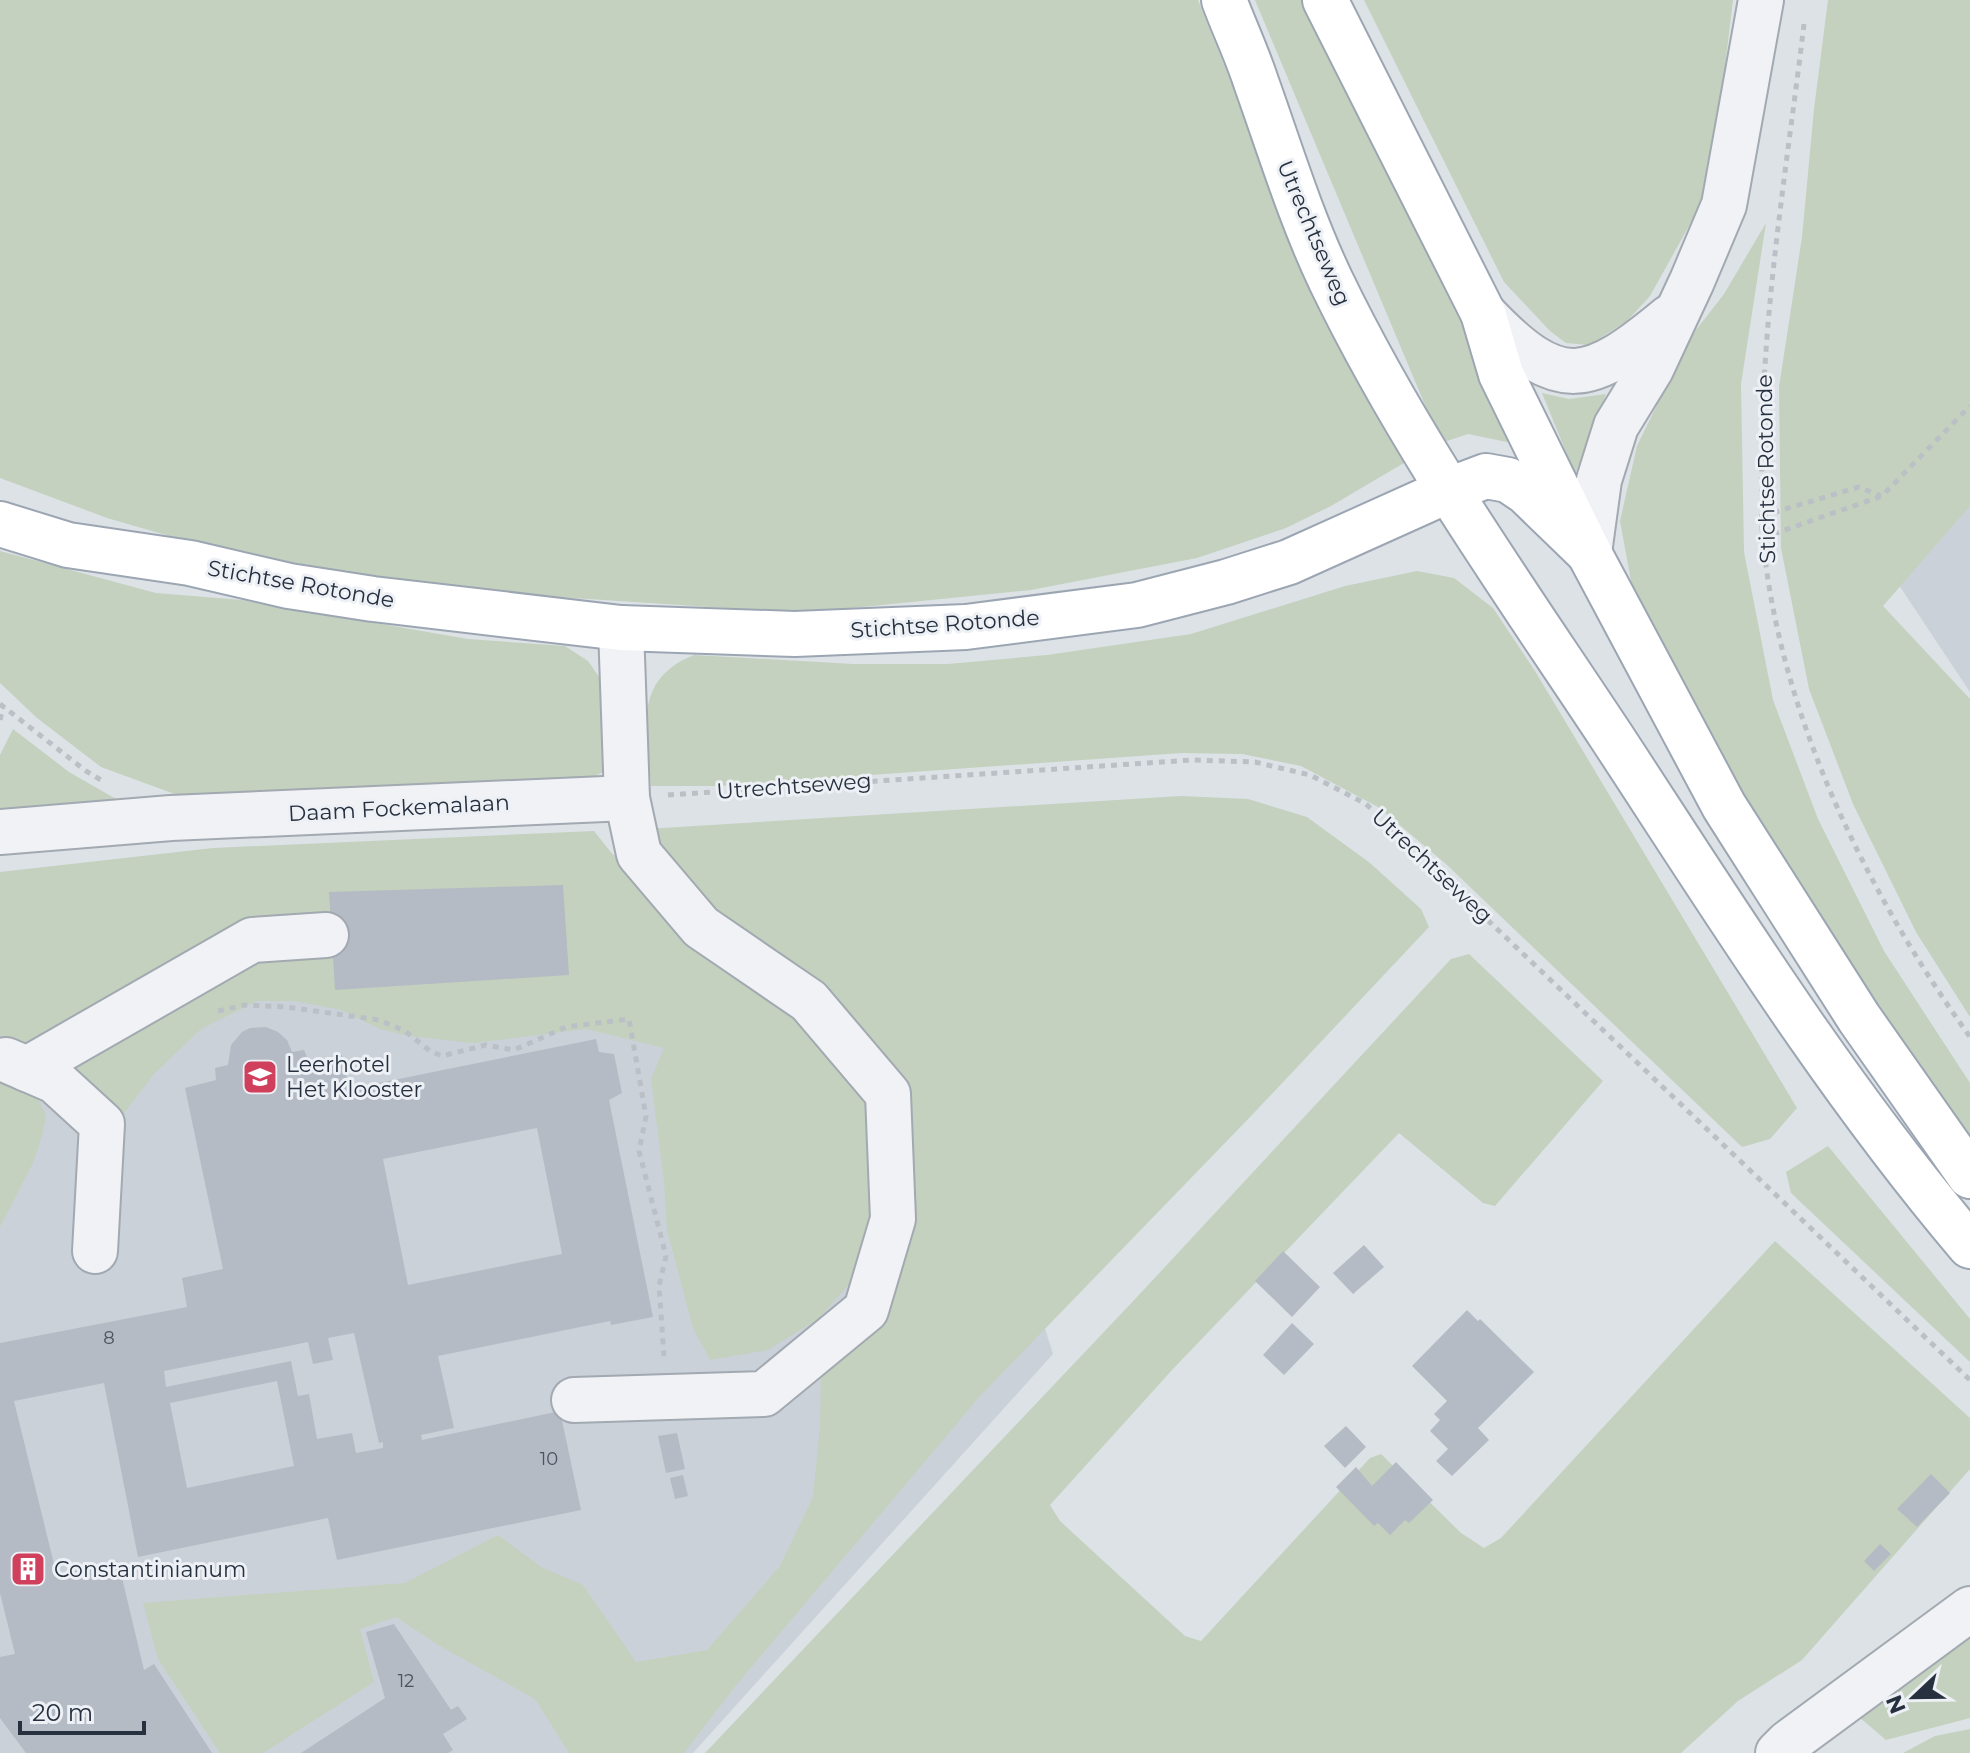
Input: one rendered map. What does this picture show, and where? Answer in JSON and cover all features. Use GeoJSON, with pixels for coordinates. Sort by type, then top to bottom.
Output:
{"type":"FeatureCollection","features":[{"type":"Feature","properties":{"kind":"main road","name":"Utrechtseweg"},"geometry":{"type":"LineString","coordinates":[[1224,0],[1255,79],[1286,174],[1331,281],[1402,413],[1449,490],[1791,1011],[1929,1197],[1970,1246]]}},
{"type":"Feature","properties":{"kind":"main road"},"geometry":{"type":"LineString","coordinates":[[1325,0],[1483,313],[1501,374],[1589,553],[1724,806],[1859,1018],[1970,1176]]}},
{"type":"Feature","properties":{"kind":"main road","name":"Stichtse Rotonde"},"geometry":{"type":"LineString","coordinates":[[0,524],[68,545],[190,563],[289,586],[373,599],[621,628],[795,634],[966,627],[1137,605],[1289,562],[1486,476],[1508,480],[1526,492],[1589,553]]}},
{"type":"Feature","properties":{"kind":"street"},"geometry":{"type":"LineString","coordinates":[[1589,553],[1599,480],[1616,426],[1651,369],[1724,205],[1761,0]]}},
{"type":"Feature","properties":{"kind":"street"},"geometry":{"type":"LineString","coordinates":[[1483,313],[1511,343],[1542,364],[1565,372],[1594,370],[1633,348],[1675,313]]}},
{"type":"Feature","properties":{"kind":"street"},"geometry":{"type":"LineString","coordinates":[[574,1400],[764,1394],[866,1310],[893,1219],[888,1094],[809,1001],[701,927],[639,854],[627,798],[621,628]]}},
{"type":"Feature","properties":{"kind":"street","name":"Daam Fockemalaan"},"geometry":{"type":"LineString","coordinates":[[0,832],[171,818],[627,798]]}},
{"type":"Feature","properties":{"kind":"street"},"geometry":{"type":"LineString","coordinates":[[13,1064],[252,940],[326,935]]}},
{"type":"Feature","properties":{"kind":"street"},"geometry":{"type":"LineString","coordinates":[[13,1064],[55,1081],[102,1124],[95,1251]]}},
{"type":"Feature","properties":{"kind":"street"},"geometry":{"type":"LineString","coordinates":[[1778,1753],[1970,1609]]}},
{"type":"Feature","properties":{"kind":"path","name":"Stichtse Rotonde"},"geometry":{"type":"LineString","coordinates":[[1805,15],[1762,390],[1762,538],[1775,629],[1808,735],[1866,869],[1941,996],[1970,1037]]}},
{"type":"Feature","properties":{"kind":"path"},"geometry":{"type":"LineString","coordinates":[[1762,538],[1882,496],[1970,406]]}},
{"type":"Feature","properties":{"kind":"path"},"geometry":{"type":"LineString","coordinates":[[1762,516],[1859,487],[1882,496]]}},
{"type":"Feature","properties":{"kind":"path"},"geometry":{"type":"LineString","coordinates":[[0,720],[2,705]]}},
{"type":"Feature","properties":{"kind":"path"},"geometry":{"type":"LineString","coordinates":[[2,705],[86,771],[110,785]]}},
{"type":"Feature","properties":{"kind":"path","name":"Utrechtseweg"},"geometry":{"type":"LineString","coordinates":[[627,798],[1192,760],[1255,762],[1310,775],[1366,804],[1970,1380]]}},
{"type":"Feature","properties":{"kind":"path"},"geometry":{"type":"LineString","coordinates":[[216,1012],[245,1005],[342,1013],[379,1020],[405,1031],[430,1051],[442,1056],[486,1045],[514,1050],[566,1027],[629,1019],[646,1116],[639,1151],[666,1256],[659,1286],[664,1397]]}},
{"type":"Feature","properties":{"kind":"shaded area"},"geometry":{"type":"Polygon","coordinates":[[[1970,435],[1970,692],[1869,540],[1970,435]]]}},
{"type":"Feature","properties":{"kind":"shaded area"},"geometry":{"type":"Polygon","coordinates":[[[892,842],[1053,1354],[693,1753],[0,1753],[0,899],[172,875],[892,842]]]}},
{"type":"Feature","properties":{"kind":"green space"},"geometry":{"type":"Polygon","coordinates":[[[0,0],[1198,0],[1251,132],[1409,460],[1331,506],[1286,528],[1197,558],[1031,590],[803,613],[451,590],[313,569],[204,546],[107,518],[0,478],[0,0]]]}},
{"type":"Feature","properties":{"kind":"green space"},"geometry":{"type":"Polygon","coordinates":[[[1255,0],[1303,0],[1526,446],[1468,434],[1441,443],[1255,0]]]}},
{"type":"Feature","properties":{"kind":"green space"},"geometry":{"type":"Polygon","coordinates":[[[1364,0],[1733,0],[1714,157],[1700,206],[1650,296],[1627,321],[1589,345],[1566,343],[1550,331],[1504,282],[1364,0]]]}},
{"type":"Feature","properties":{"kind":"green space"},"geometry":{"type":"Polygon","coordinates":[[[1828,0],[1970,0],[1970,506],[1883,606],[1970,699],[1970,1017],[1916,932],[1853,804],[1809,689],[1781,548],[1779,387],[1802,237],[1828,0]]]}},
{"type":"Feature","properties":{"kind":"green space"},"geometry":{"type":"Polygon","coordinates":[[[1766,223],[1741,384],[1744,552],[1773,700],[1818,819],[1884,951],[1970,1083],[1970,1149],[1775,860],[1634,597],[1620,521],[1637,446],[1689,339],[1724,294],[1766,223]]]}},
{"type":"Feature","properties":{"kind":"green space"},"geometry":{"type":"Polygon","coordinates":[[[1542,393],[1569,399],[1606,394],[1575,474],[1542,393]]]}},
{"type":"Feature","properties":{"kind":"green space"},"geometry":{"type":"Polygon","coordinates":[[[0,551],[156,593],[242,600],[468,639],[565,646],[588,661],[604,684],[609,769],[595,776],[191,800],[101,767],[37,718],[0,683],[0,551]]]}},
{"type":"Feature","properties":{"kind":"green space"},"geometry":{"type":"Polygon","coordinates":[[[1417,571],[1454,578],[1493,608],[1535,671],[1797,1108],[1770,1139],[1742,1147],[1446,864],[1378,807],[1301,766],[1242,754],[1181,753],[717,786],[651,786],[646,727],[652,693],[660,678],[694,655],[853,664],[948,664],[1047,655],[1191,634],[1345,586],[1417,571]]]}},
{"type":"Feature","properties":{"kind":"green space"},"geometry":{"type":"Polygon","coordinates":[[[13,729],[69,772],[123,803],[0,815],[0,755],[13,729]]]}},
{"type":"Feature","properties":{"kind":"green space"},"geometry":{"type":"Polygon","coordinates":[[[1181,796],[1248,799],[1307,817],[1370,863],[1421,909],[1429,927],[981,1395],[733,1689],[684,1753],[569,1753],[535,1699],[440,1646],[396,1617],[360,1629],[374,1682],[263,1753],[220,1753],[158,1659],[143,1603],[405,1583],[498,1535],[541,1567],[583,1585],[636,1662],[707,1650],[780,1566],[813,1497],[820,1427],[821,1365],[904,1236],[914,1179],[911,1131],[728,924],[686,886],[646,829],[1181,796]]]}},
{"type":"Feature","properties":{"kind":"green space"},"geometry":{"type":"Polygon","coordinates":[[[594,831],[633,880],[819,1025],[878,1122],[873,1227],[851,1282],[818,1319],[768,1350],[710,1360],[693,1328],[667,1230],[651,1079],[664,1048],[586,1029],[474,1043],[409,1036],[380,1029],[341,1010],[295,1001],[257,1001],[201,1029],[154,1074],[122,1116],[38,1054],[0,1037],[0,872],[213,848],[594,831]]]}},
{"type":"Feature","properties":{"kind":"green space"},"geometry":{"type":"Polygon","coordinates":[[[1469,954],[1603,1081],[1495,1206],[1483,1203],[1399,1133],[1172,1370],[1050,1505],[1060,1521],[1185,1636],[1201,1641],[1370,1458],[1381,1454],[1461,1533],[1484,1548],[1501,1538],[1775,1241],[1970,1418],[1970,1469],[1802,1660],[1738,1701],[1681,1753],[705,1753],[1137,1297],[1451,959],[1469,954]]]}},
{"type":"Feature","properties":{"kind":"green space"},"geometry":{"type":"Polygon","coordinates":[[[0,1076],[34,1089],[46,1116],[33,1163],[0,1227],[0,1076]]]}},
{"type":"Feature","properties":{"kind":"green space"},"geometry":{"type":"Polygon","coordinates":[[[1828,1146],[1970,1319],[1970,1362],[1791,1193],[1786,1172],[1828,1146]]]}},
{"type":"Feature","properties":{"kind":"green space"},"geometry":{"type":"Polygon","coordinates":[[[1970,1631],[1970,1718],[1886,1740],[1859,1717],[1970,1631]]]}},
{"type":"Feature","properties":{"kind":"green space"},"geometry":{"type":"Polygon","coordinates":[[[1970,1729],[1970,1753],[1903,1753],[1935,1736],[1970,1729]]]}},
{"type":"Feature","properties":{"kind":"building"},"geometry":{"type":"Polygon","coordinates":[[[563,885],[569,975],[335,990],[329,892],[563,885]]]}},
{"type":"Feature","properties":{"kind":"building"},"geometry":{"type":"Polygon","coordinates":[[[266,1027],[278,1032],[287,1040],[292,1052],[304,1050],[309,1062],[342,1055],[349,1089],[596,1039],[599,1052],[614,1054],[622,1093],[609,1100],[653,1317],[611,1325],[610,1321],[438,1356],[454,1428],[421,1435],[422,1440],[560,1411],[581,1510],[337,1560],[328,1518],[138,1557],[104,1383],[14,1401],[57,1576],[118,1561],[144,1670],[154,1664],[212,1753],[26,1753],[0,1718],[0,1657],[15,1654],[0,1593],[0,1343],[187,1307],[182,1278],[223,1269],[185,1088],[216,1080],[215,1068],[228,1065],[231,1045],[250,1028],[266,1027]],[[537,1128],[383,1159],[408,1285],[562,1254],[537,1128]],[[354,1333],[328,1338],[333,1360],[313,1364],[308,1342],[164,1371],[166,1387],[291,1361],[298,1396],[309,1394],[317,1439],[352,1433],[356,1453],[383,1448],[383,1442],[379,1443],[354,1333]],[[277,1381],[170,1403],[187,1488],[294,1466],[277,1381]]]}},
{"type":"Feature","properties":{"kind":"building"},"geometry":{"type":"Polygon","coordinates":[[[1364,1245],[1384,1267],[1353,1294],[1333,1273],[1364,1245]]]}},
{"type":"Feature","properties":{"kind":"building"},"geometry":{"type":"Polygon","coordinates":[[[1283,1251],[1320,1287],[1292,1317],[1255,1281],[1283,1251]]]}},
{"type":"Feature","properties":{"kind":"building"},"geometry":{"type":"Polygon","coordinates":[[[1467,1310],[1534,1372],[1478,1428],[1489,1440],[1452,1476],[1436,1461],[1448,1449],[1430,1431],[1440,1420],[1434,1414],[1447,1401],[1412,1366],[1467,1310]]]}},
{"type":"Feature","properties":{"kind":"building"},"geometry":{"type":"Polygon","coordinates":[[[1292,1323],[1314,1344],[1284,1375],[1263,1355],[1292,1323]]]}},
{"type":"Feature","properties":{"kind":"building"},"geometry":{"type":"Polygon","coordinates":[[[1346,1426],[1366,1447],[1345,1468],[1324,1446],[1346,1426]]]}},
{"type":"Feature","properties":{"kind":"building"},"geometry":{"type":"Polygon","coordinates":[[[677,1433],[685,1469],[666,1473],[658,1436],[677,1433]]]}},
{"type":"Feature","properties":{"kind":"building"},"geometry":{"type":"Polygon","coordinates":[[[1396,1462],[1433,1500],[1409,1523],[1405,1520],[1390,1535],[1378,1523],[1374,1526],[1336,1487],[1356,1467],[1372,1486],[1396,1462]]]}},
{"type":"Feature","properties":{"kind":"building"},"geometry":{"type":"Polygon","coordinates":[[[1931,1474],[1950,1493],[1917,1527],[1897,1509],[1931,1474]]]}},
{"type":"Feature","properties":{"kind":"building"},"geometry":{"type":"Polygon","coordinates":[[[683,1475],[688,1496],[675,1499],[670,1478],[683,1475]]]}},
{"type":"Feature","properties":{"kind":"building"},"geometry":{"type":"Polygon","coordinates":[[[1880,1544],[1891,1554],[1874,1571],[1864,1561],[1880,1544]]]}},
{"type":"Feature","properties":{"kind":"building"},"geometry":{"type":"Polygon","coordinates":[[[394,1624],[451,1710],[458,1706],[467,1719],[443,1734],[453,1750],[448,1753],[301,1753],[385,1698],[366,1632],[394,1624]]]}},
{"type":"Feature","properties":{"kind":"place","name":"Leerhotel Het Klooster"},"geometry":{"type":"Point","coordinates":[260,1077]}},
{"type":"Feature","properties":{"kind":"place","name":"Constantinianum"},"geometry":{"type":"Point","coordinates":[28,1569]}}]}
